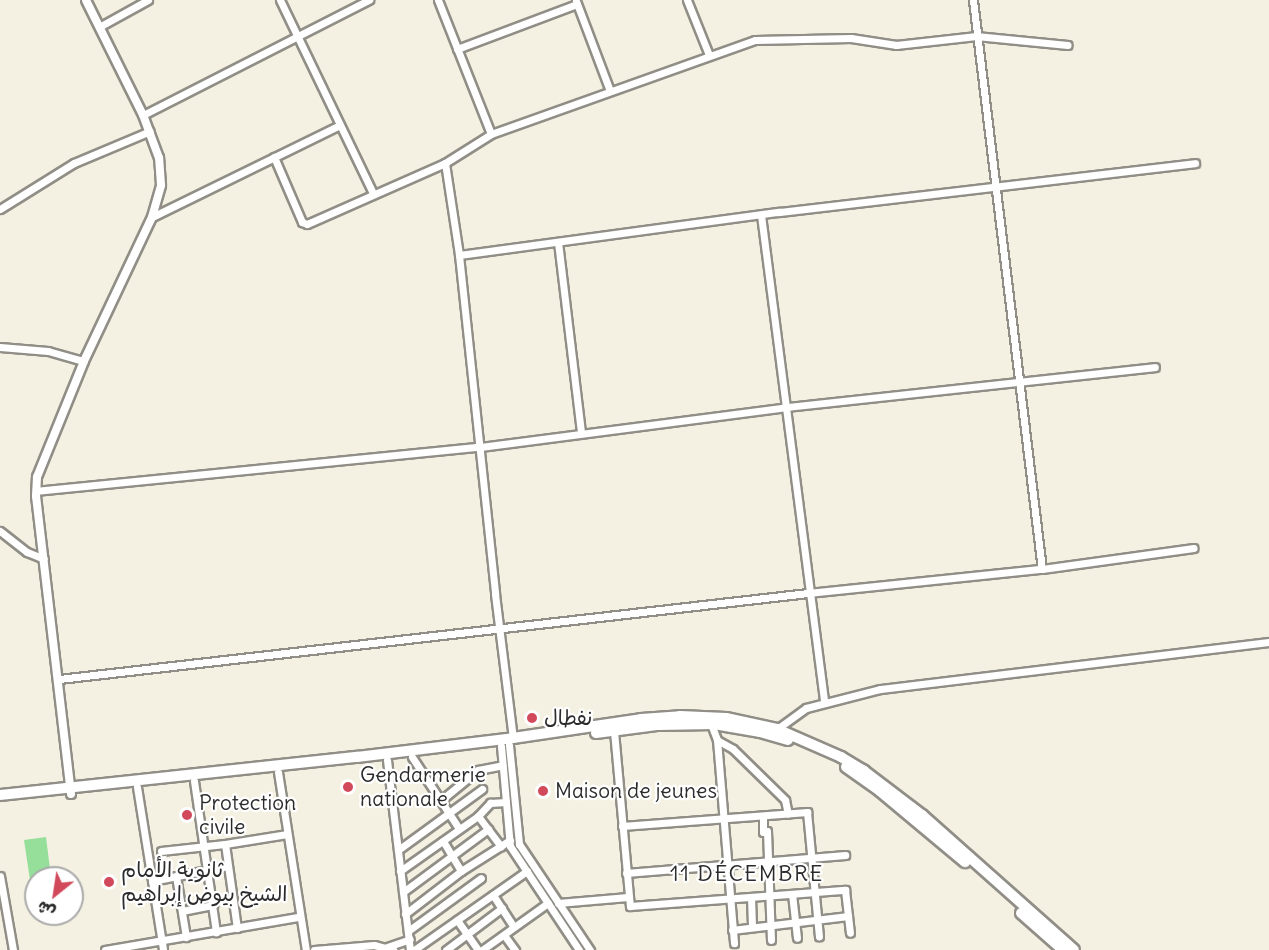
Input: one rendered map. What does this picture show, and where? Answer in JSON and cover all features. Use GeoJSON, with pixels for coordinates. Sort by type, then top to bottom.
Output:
{"type":"FeatureCollection","features":[{"type":"Feature","properties":{"kind":"main road"},"geometry":{"type":"LineString","coordinates":[[0,795],[137,787],[387,760],[680,716],[726,718],[761,729],[829,758],[889,793]]}},
{"type":"Feature","properties":{"kind":"main road"},"geometry":{"type":"LineString","coordinates":[[0,801],[658,725],[711,724],[777,729],[841,757],[889,793],[1074,950]]}},
{"type":"Feature","properties":{"kind":"main road"},"geometry":{"type":"LineString","coordinates":[[945,841],[1063,950]]}},
{"type":"Feature","properties":{"kind":"street"},"geometry":{"type":"LineString","coordinates":[[71,791],[36,491],[37,477],[46,449],[84,361],[152,217],[161,185],[159,158],[150,131],[86,0]]}},
{"type":"Feature","properties":{"kind":"street"},"geometry":{"type":"LineString","coordinates":[[99,27],[148,0]]}},
{"type":"Feature","properties":{"kind":"street"},"geometry":{"type":"LineString","coordinates":[[280,0],[374,193]]}},
{"type":"Feature","properties":{"kind":"street"},"geometry":{"type":"LineString","coordinates":[[143,115],[203,86],[298,34],[369,0]]}},
{"type":"Feature","properties":{"kind":"street"},"geometry":{"type":"LineString","coordinates":[[438,0],[491,134]]}},
{"type":"Feature","properties":{"kind":"street"},"geometry":{"type":"LineString","coordinates":[[687,0],[709,56]]}},
{"type":"Feature","properties":{"kind":"street"},"geometry":{"type":"LineString","coordinates":[[973,0],[1042,569]]}},
{"type":"Feature","properties":{"kind":"street"},"geometry":{"type":"LineString","coordinates":[[457,49],[576,2],[610,91]]}},
{"type":"Feature","properties":{"kind":"street"},"geometry":{"type":"LineString","coordinates":[[274,157],[305,224],[445,163],[491,134],[755,40],[860,38],[896,45],[976,36],[1068,45]]}},
{"type":"Feature","properties":{"kind":"street"},"geometry":{"type":"LineString","coordinates":[[152,217],[340,125]]}},
{"type":"Feature","properties":{"kind":"street"},"geometry":{"type":"LineString","coordinates":[[0,209],[74,163],[150,131]]}},
{"type":"Feature","properties":{"kind":"street"},"geometry":{"type":"LineString","coordinates":[[445,163],[459,255],[500,628],[508,743],[519,844],[590,950]]}},
{"type":"Feature","properties":{"kind":"street"},"geometry":{"type":"LineString","coordinates":[[459,255],[761,215],[1195,163]]}},
{"type":"Feature","properties":{"kind":"street"},"geometry":{"type":"LineString","coordinates":[[761,215],[824,703]]}},
{"type":"Feature","properties":{"kind":"street"},"geometry":{"type":"LineString","coordinates":[[558,242],[580,433]]}},
{"type":"Feature","properties":{"kind":"street"},"geometry":{"type":"LineString","coordinates":[[0,346],[48,351],[84,361]]}},
{"type":"Feature","properties":{"kind":"street"},"geometry":{"type":"LineString","coordinates":[[36,491],[480,447],[787,407],[1155,367]]}},
{"type":"Feature","properties":{"kind":"street"},"geometry":{"type":"LineString","coordinates":[[0,531],[27,552],[44,559]]}},
{"type":"Feature","properties":{"kind":"street"},"geometry":{"type":"LineString","coordinates":[[58,679],[808,593],[1042,569],[1194,548]]}},
{"type":"Feature","properties":{"kind":"street"},"geometry":{"type":"LineString","coordinates":[[777,729],[806,708],[880,690],[1269,642]]}},
{"type":"Feature","properties":{"kind":"street"},"geometry":{"type":"LineString","coordinates":[[711,724],[717,740],[734,943]]}},
{"type":"Feature","properties":{"kind":"street"},"geometry":{"type":"LineString","coordinates":[[614,731],[630,906],[845,890],[850,933]]}},
{"type":"Feature","properties":{"kind":"street"},"geometry":{"type":"LineString","coordinates":[[717,740],[733,749],[785,800],[788,814]]}},
{"type":"Feature","properties":{"kind":"street"},"geometry":{"type":"LineString","coordinates":[[508,743],[503,765],[510,846],[579,950]]}},
{"type":"Feature","properties":{"kind":"street"},"geometry":{"type":"LineString","coordinates":[[412,757],[458,827]]}},
{"type":"Feature","properties":{"kind":"street"},"geometry":{"type":"LineString","coordinates":[[387,760],[402,892],[412,950],[527,871]]}},
{"type":"Feature","properties":{"kind":"street"},"geometry":{"type":"LineString","coordinates":[[440,801],[478,770],[503,765]]}},
{"type":"Feature","properties":{"kind":"street"},"geometry":{"type":"LineString","coordinates":[[278,772],[299,918],[306,950]]}},
{"type":"Feature","properties":{"kind":"street"},"geometry":{"type":"LineString","coordinates":[[194,781],[216,932]]}},
{"type":"Feature","properties":{"kind":"street"},"geometry":{"type":"LineString","coordinates":[[137,787],[163,950]]}},
{"type":"Feature","properties":{"kind":"street"},"geometry":{"type":"LineString","coordinates":[[398,850],[482,789]]}},
{"type":"Feature","properties":{"kind":"street"},"geometry":{"type":"LineString","coordinates":[[400,871],[443,841],[458,827],[478,816],[490,803],[506,802]]}},
{"type":"Feature","properties":{"kind":"street"},"geometry":{"type":"LineString","coordinates":[[622,826],[807,813],[819,936]]}},
{"type":"Feature","properties":{"kind":"street"},"geometry":{"type":"LineString","coordinates":[[478,816],[501,846]]}},
{"type":"Feature","properties":{"kind":"street"},"geometry":{"type":"LineString","coordinates":[[763,816],[763,832],[767,831],[771,940]]}},
{"type":"Feature","properties":{"kind":"street"},"geometry":{"type":"LineString","coordinates":[[402,892],[488,829]]}},
{"type":"Feature","properties":{"kind":"street"},"geometry":{"type":"LineString","coordinates":[[161,851],[287,834]]}},
{"type":"Feature","properties":{"kind":"street"},"geometry":{"type":"LineString","coordinates":[[405,914],[461,871],[510,840]]}},
{"type":"Feature","properties":{"kind":"street"},"geometry":{"type":"LineString","coordinates":[[443,841],[461,871]]}},
{"type":"Feature","properties":{"kind":"street"},"geometry":{"type":"LineString","coordinates":[[225,844],[237,928]]}},
{"type":"Feature","properties":{"kind":"street"},"geometry":{"type":"LineString","coordinates":[[626,873],[845,855]]}},
{"type":"Feature","properties":{"kind":"street"},"geometry":{"type":"LineString","coordinates":[[152,881],[228,866]]}},
{"type":"Feature","properties":{"kind":"street"},"geometry":{"type":"LineString","coordinates":[[0,876],[3,909],[13,950]]}},
{"type":"Feature","properties":{"kind":"street"},"geometry":{"type":"LineString","coordinates":[[176,876],[186,937]]}},
{"type":"Feature","properties":{"kind":"street"},"geometry":{"type":"LineString","coordinates":[[314,950],[390,949],[481,878]]}},
{"type":"Feature","properties":{"kind":"street"},"geometry":{"type":"LineString","coordinates":[[792,894],[797,938]]}},
{"type":"Feature","properties":{"kind":"street"},"geometry":{"type":"LineString","coordinates":[[493,895],[514,927]]}},
{"type":"Feature","properties":{"kind":"street"},"geometry":{"type":"LineString","coordinates":[[558,903],[628,897]]}},
{"type":"Feature","properties":{"kind":"street"},"geometry":{"type":"LineString","coordinates":[[751,897],[752,927]]}},
{"type":"Feature","properties":{"kind":"street"},"geometry":{"type":"LineString","coordinates":[[457,920],[480,950],[548,903]]}},
{"type":"Feature","properties":{"kind":"street"},"geometry":{"type":"LineString","coordinates":[[182,911],[213,905]]}},
{"type":"Feature","properties":{"kind":"street"},"geometry":{"type":"LineString","coordinates":[[446,950],[502,908]]}},
{"type":"Feature","properties":{"kind":"street"},"geometry":{"type":"LineString","coordinates":[[732,930],[848,916]]}},
{"type":"Feature","properties":{"kind":"street"},"geometry":{"type":"LineString","coordinates":[[105,950],[299,918]]}},
{"type":"Feature","properties":{"kind":"street"},"geometry":{"type":"LineString","coordinates":[[504,935],[514,950]]}},
{"type":"Feature","properties":{"kind":"green space"},"geometry":{"type":"Polygon","coordinates":[[[46,837],[50,866],[28,866],[24,840],[46,837]]]}},
{"type":"Feature","properties":{"kind":"place","name":"نفطال"},"geometry":{"type":"Point","coordinates":[532,718]}},
{"type":"Feature","properties":{"kind":"place","name":"Gendarmerie nationale"},"geometry":{"type":"Point","coordinates":[348,787]}},
{"type":"Feature","properties":{"kind":"place","name":"Maison de jeunes"},"geometry":{"type":"Point","coordinates":[543,791]}},
{"type":"Feature","properties":{"kind":"place","name":"Protection civile"},"geometry":{"type":"Point","coordinates":[187,815]}},
{"type":"Feature","properties":{"kind":"place","name":"ثانوية الأمام الشيخ بيوض إبراهيم"},"geometry":{"type":"Point","coordinates":[109,882]}},
{"type":"Feature","properties":{"kind":"district","name":"11 DÉCEMBRE"},"geometry":{"type":"Point","coordinates":[747,874]}}]}
